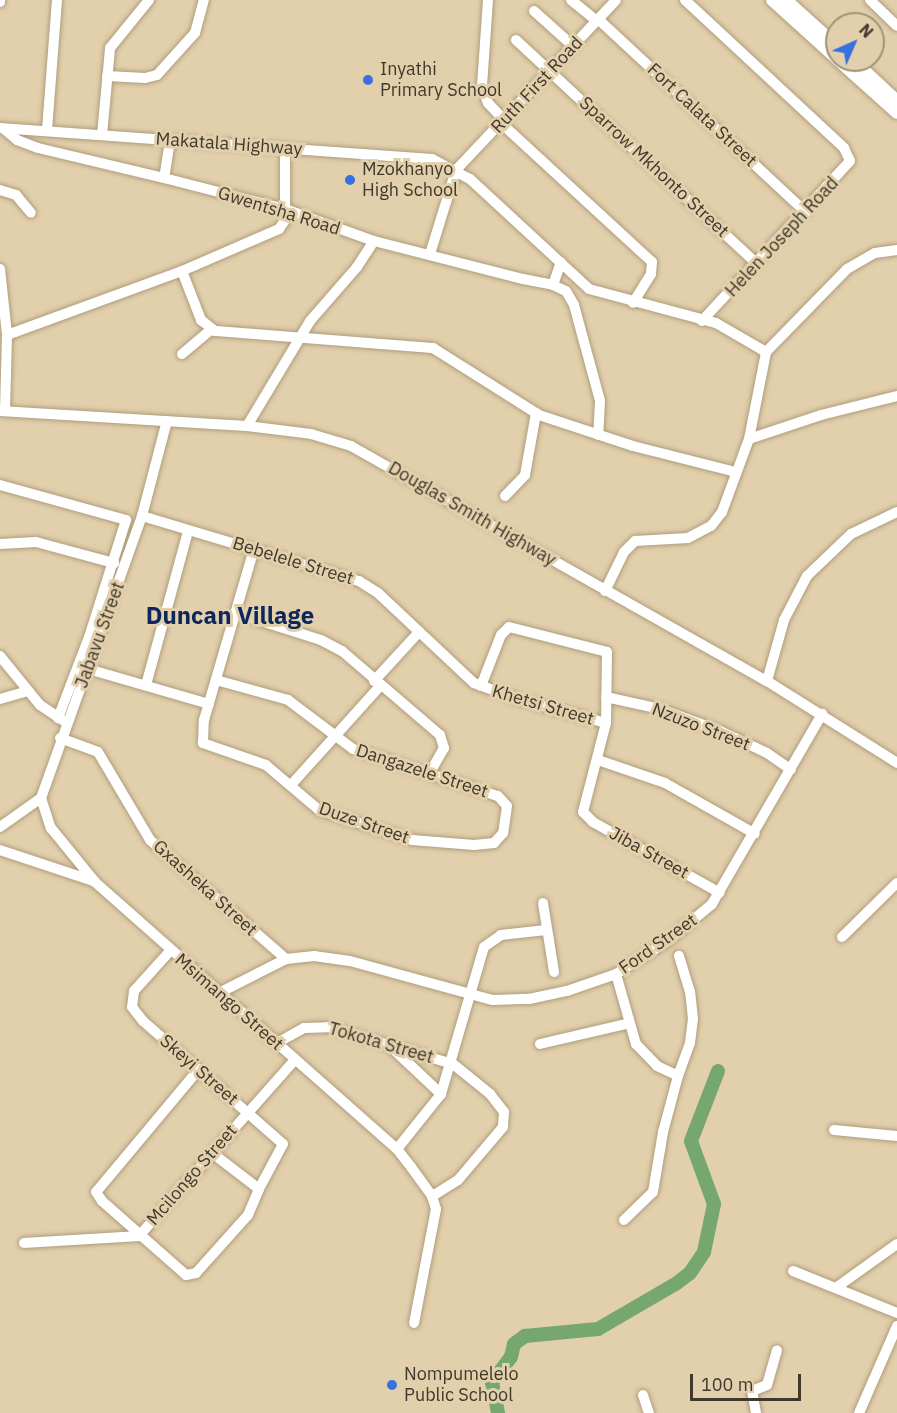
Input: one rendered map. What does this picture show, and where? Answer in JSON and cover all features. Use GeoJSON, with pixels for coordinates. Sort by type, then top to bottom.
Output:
{"type":"FeatureCollection","features":[{"type":"Feature","properties":{"kind":"main road"},"geometry":{"type":"LineString","coordinates":[[772,0],[825,47]]}},
{"type":"Feature","properties":{"kind":"main road"},"geometry":{"type":"LineString","coordinates":[[786,0],[825,35]]}},
{"type":"Feature","properties":{"kind":"main road"},"geometry":{"type":"LineString","coordinates":[[852,72],[897,113]]}},
{"type":"Feature","properties":{"kind":"main road"},"geometry":{"type":"LineString","coordinates":[[866,72],[897,101]]}},
{"type":"Feature","properties":{"kind":"street"},"geometry":{"type":"LineString","coordinates":[[47,130],[57,0]]}},
{"type":"Feature","properties":{"kind":"street"},"geometry":{"type":"LineString","coordinates":[[102,135],[112,42],[149,0]]}},
{"type":"Feature","properties":{"kind":"street"},"geometry":{"type":"LineString","coordinates":[[107,75],[145,78],[157,75],[199,28],[204,0]]}},
{"type":"Feature","properties":{"kind":"street"},"geometry":{"type":"LineString","coordinates":[[488,0],[482,86],[485,98],[503,122],[652,262],[651,274],[633,303]]}},
{"type":"Feature","properties":{"kind":"street","name":"Fort Calata Street"},"geometry":{"type":"LineString","coordinates":[[571,0],[597,20],[806,212]]}},
{"type":"Feature","properties":{"kind":"street","name":"Ruth First Road"},"geometry":{"type":"LineString","coordinates":[[456,170],[615,0]]}},
{"type":"Feature","properties":{"kind":"street","name":"Helen Joseph Road"},"geometry":{"type":"LineString","coordinates":[[685,0],[844,148],[850,158],[849,166],[702,321]]}},
{"type":"Feature","properties":{"kind":"street"},"geometry":{"type":"LineString","coordinates":[[870,0],[897,27]]}},
{"type":"Feature","properties":{"kind":"street"},"geometry":{"type":"LineString","coordinates":[[534,10],[573,46]]}},
{"type":"Feature","properties":{"kind":"street","name":"Sparrow Mkhonto Street"},"geometry":{"type":"LineString","coordinates":[[516,40],[757,264]]}},
{"type":"Feature","properties":{"kind":"street","name":"Makatala Highway"},"geometry":{"type":"LineString","coordinates":[[2,129],[47,130],[170,141],[422,158],[456,170]]}},
{"type":"Feature","properties":{"kind":"street","name":"Gwentsha Road"},"geometry":{"type":"LineString","coordinates":[[2,129],[17,140],[38,148],[285,209],[374,241],[553,285]]}},
{"type":"Feature","properties":{"kind":"street"},"geometry":{"type":"LineString","coordinates":[[164,178],[170,141]]}},
{"type":"Feature","properties":{"kind":"street"},"geometry":{"type":"LineString","coordinates":[[7,335],[182,271],[279,229],[284,223],[285,148]]}},
{"type":"Feature","properties":{"kind":"street"},"geometry":{"type":"LineString","coordinates":[[430,254],[456,170],[589,289],[633,303],[716,323],[766,352]]}},
{"type":"Feature","properties":{"kind":"street"},"geometry":{"type":"LineString","coordinates":[[0,190],[16,195],[31,213]]}},
{"type":"Feature","properties":{"kind":"street"},"geometry":{"type":"LineString","coordinates":[[247,426],[300,336],[374,241]]}},
{"type":"Feature","properties":{"kind":"street"},"geometry":{"type":"LineString","coordinates":[[605,591],[624,552],[635,541],[688,538],[711,526],[722,512],[749,439],[766,352],[847,269],[875,254],[897,250]]}},
{"type":"Feature","properties":{"kind":"street"},"geometry":{"type":"LineString","coordinates":[[561,262],[553,285],[566,291],[574,305],[600,401],[598,435]]}},
{"type":"Feature","properties":{"kind":"street"},"geometry":{"type":"LineString","coordinates":[[0,269],[7,335],[3,411]]}},
{"type":"Feature","properties":{"kind":"street"},"geometry":{"type":"LineString","coordinates":[[182,271],[201,320],[212,329],[433,348],[536,413],[598,435],[736,472]]}},
{"type":"Feature","properties":{"kind":"street"},"geometry":{"type":"LineString","coordinates":[[182,354],[212,329]]}},
{"type":"Feature","properties":{"kind":"street"},"geometry":{"type":"LineString","coordinates":[[749,439],[821,415],[897,396]]}},
{"type":"Feature","properties":{"kind":"street","name":"Douglas Smith Highway"},"geometry":{"type":"LineString","coordinates":[[3,411],[247,426],[311,434],[351,446],[766,681],[897,763]]}},
{"type":"Feature","properties":{"kind":"street"},"geometry":{"type":"LineString","coordinates":[[505,496],[525,475],[536,413]]}},
{"type":"Feature","properties":{"kind":"street","name":"Jabavu Street"},"geometry":{"type":"LineString","coordinates":[[41,798],[60,738],[62,720],[88,669],[142,516],[166,421]]}},
{"type":"Feature","properties":{"kind":"street"},"geometry":{"type":"LineString","coordinates":[[0,485],[125,518],[114,563],[62,720],[28,691],[0,656]]}},
{"type":"Feature","properties":{"kind":"street"},"geometry":{"type":"LineString","coordinates":[[766,681],[784,620],[807,576],[851,534],[897,512]]}},
{"type":"Feature","properties":{"kind":"street","name":"Bebelele Street"},"geometry":{"type":"LineString","coordinates":[[142,516],[366,584],[481,686]]}},
{"type":"Feature","properties":{"kind":"street"},"geometry":{"type":"LineString","coordinates":[[146,686],[188,531]]}},
{"type":"Feature","properties":{"kind":"street"},"geometry":{"type":"LineString","coordinates":[[0,544],[36,542],[114,563]]}},
{"type":"Feature","properties":{"kind":"street"},"geometry":{"type":"LineString","coordinates":[[88,669],[209,704],[254,549]]}},
{"type":"Feature","properties":{"kind":"street"},"geometry":{"type":"LineString","coordinates":[[236,613],[332,645],[440,735],[444,748],[429,774]]}},
{"type":"Feature","properties":{"kind":"street"},"geometry":{"type":"LineString","coordinates":[[481,686],[501,635],[512,627],[607,652],[606,723],[598,760],[665,783],[755,834]]}},
{"type":"Feature","properties":{"kind":"street"},"geometry":{"type":"LineString","coordinates":[[291,785],[335,737],[419,632]]}},
{"type":"Feature","properties":{"kind":"street","name":"Dangazele Street"},"geometry":{"type":"LineString","coordinates":[[216,680],[288,700],[353,749],[502,799],[507,806],[503,833]]}},
{"type":"Feature","properties":{"kind":"street","name":"Khetsi Street"},"geometry":{"type":"LineString","coordinates":[[481,686],[606,723]]}},
{"type":"Feature","properties":{"kind":"street"},"geometry":{"type":"LineString","coordinates":[[0,699],[28,691]]}},
{"type":"Feature","properties":{"kind":"street","name":"Nzuzo Street"},"geometry":{"type":"LineString","coordinates":[[606,697],[660,709],[720,730],[767,753],[791,770]]}},
{"type":"Feature","properties":{"kind":"street","name":"Duze Street"},"geometry":{"type":"LineString","coordinates":[[209,704],[201,735],[204,743],[260,762],[320,810],[412,840],[474,845],[494,843],[503,833]]}},
{"type":"Feature","properties":{"kind":"street","name":"Ford Street"},"geometry":{"type":"LineString","coordinates":[[219,993],[286,959],[332,957],[472,998],[530,999],[616,974],[669,940],[720,893],[822,714]]}},
{"type":"Feature","properties":{"kind":"street","name":"Gxasheka Street"},"geometry":{"type":"LineString","coordinates":[[60,738],[98,752],[150,840],[286,959]]}},
{"type":"Feature","properties":{"kind":"street","name":"Jiba Street"},"geometry":{"type":"LineString","coordinates":[[598,760],[583,809],[593,822],[720,893]]}},
{"type":"Feature","properties":{"kind":"street"},"geometry":{"type":"LineString","coordinates":[[0,827],[41,798]]}},
{"type":"Feature","properties":{"kind":"street","name":"Msimango Street"},"geometry":{"type":"LineString","coordinates":[[41,798],[55,834],[95,882],[170,951],[277,1043],[294,1061],[397,1149],[432,1196]]}},
{"type":"Feature","properties":{"kind":"street"},"geometry":{"type":"LineString","coordinates":[[0,850],[95,882]]}},
{"type":"Feature","properties":{"kind":"street"},"geometry":{"type":"LineString","coordinates":[[842,937],[897,883]]}},
{"type":"Feature","properties":{"kind":"street"},"geometry":{"type":"LineString","coordinates":[[543,903],[554,972]]}},
{"type":"Feature","properties":{"kind":"street"},"geometry":{"type":"LineString","coordinates":[[397,1149],[441,1094],[453,1064],[487,943],[501,935],[546,930]]}},
{"type":"Feature","properties":{"kind":"street","name":"Skeyi Street"},"geometry":{"type":"LineString","coordinates":[[170,951],[134,991],[132,1007],[143,1021],[283,1144],[259,1189]]}},
{"type":"Feature","properties":{"kind":"street"},"geometry":{"type":"LineString","coordinates":[[624,1220],[653,1192],[663,1132],[678,1076],[688,1052],[693,1019],[679,956]]}},
{"type":"Feature","properties":{"kind":"street"},"geometry":{"type":"LineString","coordinates":[[616,974],[630,1023],[641,1051],[657,1066],[678,1076]]}},
{"type":"Feature","properties":{"kind":"street"},"geometry":{"type":"LineString","coordinates":[[540,1044],[630,1023]]}},
{"type":"Feature","properties":{"kind":"street","name":"Tokota Street"},"geometry":{"type":"LineString","coordinates":[[277,1043],[304,1028],[320,1027],[453,1064]]}},
{"type":"Feature","properties":{"kind":"street"},"geometry":{"type":"LineString","coordinates":[[390,1046],[441,1094]]}},
{"type":"Feature","properties":{"kind":"street","name":"Mcilongo Street"},"geometry":{"type":"LineString","coordinates":[[139,1236],[294,1061]]}},
{"type":"Feature","properties":{"kind":"street"},"geometry":{"type":"LineString","coordinates":[[414,1323],[435,1226],[432,1196],[458,1180],[498,1136],[506,1119],[500,1104],[453,1064]]}},
{"type":"Feature","properties":{"kind":"street"},"geometry":{"type":"LineString","coordinates":[[199,1069],[99,1184],[98,1196],[181,1273],[196,1273],[248,1215],[259,1189],[212,1153]]}},
{"type":"Feature","properties":{"kind":"street"},"geometry":{"type":"LineString","coordinates":[[834,1130],[897,1136]]}},
{"type":"Feature","properties":{"kind":"street"},"geometry":{"type":"LineString","coordinates":[[24,1242],[139,1236]]}},
{"type":"Feature","properties":{"kind":"street"},"geometry":{"type":"LineString","coordinates":[[837,1287],[897,1244]]}},
{"type":"Feature","properties":{"kind":"street"},"geometry":{"type":"LineString","coordinates":[[793,1270],[897,1313]]}},
{"type":"Feature","properties":{"kind":"street"},"geometry":{"type":"LineString","coordinates":[[859,1413],[897,1326]]}},
{"type":"Feature","properties":{"kind":"street"},"geometry":{"type":"LineString","coordinates":[[756,1413],[752,1391],[767,1385],[777,1350]]}},
{"type":"Feature","properties":{"kind":"street"},"geometry":{"type":"LineString","coordinates":[[643,1395],[649,1413]]}},
{"type":"Feature","properties":{"kind":"waterway"},"geometry":{"type":"LineString","coordinates":[[498,1413],[492,1382],[511,1357],[514,1344],[525,1336],[598,1329],[677,1283],[690,1273],[704,1252],[714,1204],[691,1141],[718,1071]]}},
{"type":"Feature","properties":{"kind":"place","name":"Inyathi Primary School"},"geometry":{"type":"Point","coordinates":[368,80]}},
{"type":"Feature","properties":{"kind":"place","name":"Mzokhanyo High School"},"geometry":{"type":"Point","coordinates":[350,180]}},
{"type":"Feature","properties":{"kind":"place","name":"Nompumelelo Public School"},"geometry":{"type":"Point","coordinates":[392,1385]}},
{"type":"Feature","properties":{"kind":"district","name":"Duncan Village"},"geometry":{"type":"Point","coordinates":[230,616]}}]}
